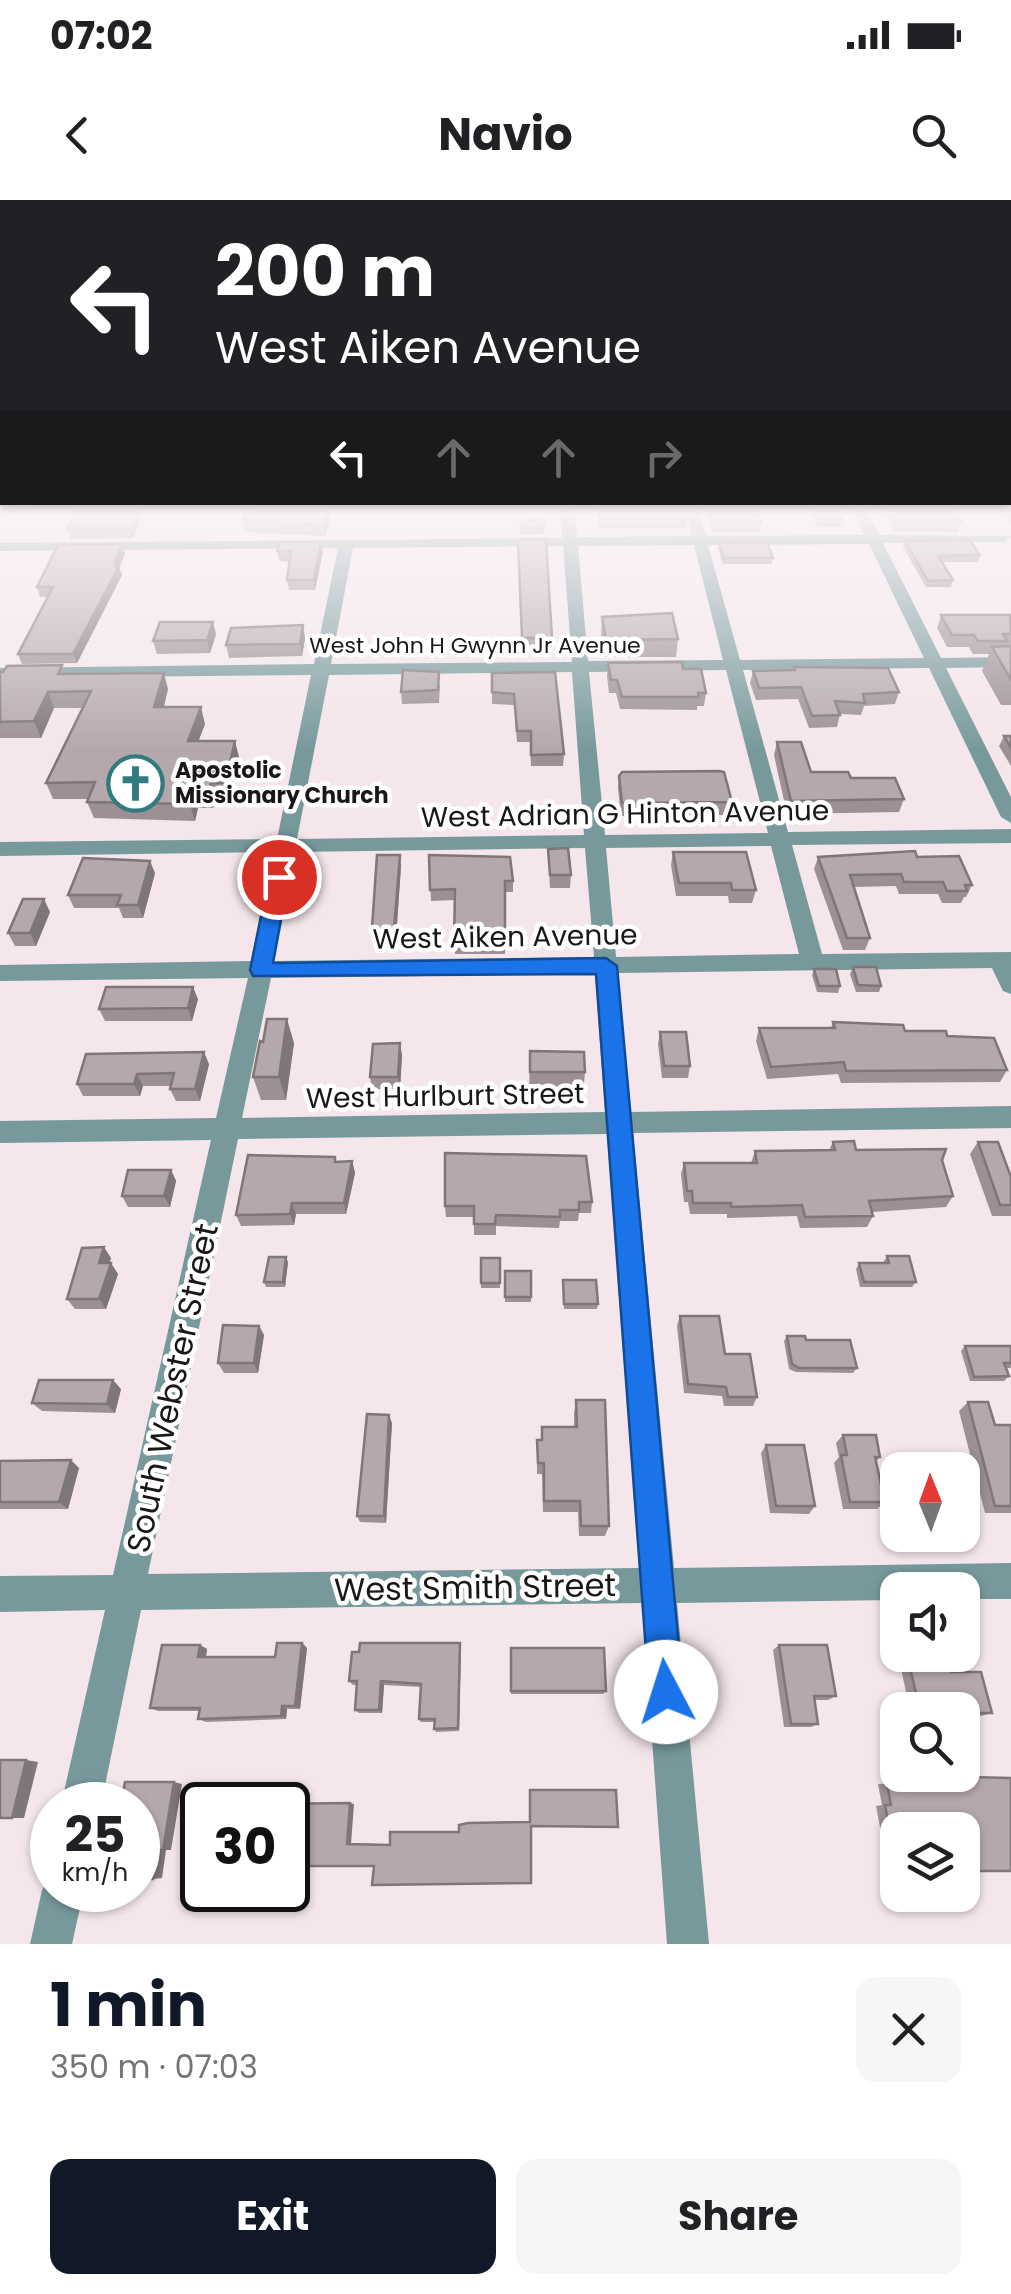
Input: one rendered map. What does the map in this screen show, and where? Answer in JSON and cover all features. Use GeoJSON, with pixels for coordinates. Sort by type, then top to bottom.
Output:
{"type":"FeatureCollection","features":[{"type":"Feature","properties":{"kind":"street","name":"South Webster Street"},"geometry":{"type":"LineString","coordinates":[[87,1782],[261,970],[337,588]]}},
{"type":"Feature","properties":{"kind":"street"},"geometry":{"type":"LineString","coordinates":[[575,588],[688,1944]]}},
{"type":"Feature","properties":{"kind":"street"},"geometry":{"type":"LineString","coordinates":[[712,588],[813,963]]}},
{"type":"Feature","properties":{"kind":"street"},"geometry":{"type":"LineString","coordinates":[[898,588],[1011,817]]}},
{"type":"Feature","properties":{"kind":"street","name":"West John H Gwynn Jr Avenue"},"geometry":{"type":"LineString","coordinates":[[0,673],[1011,662]]}},
{"type":"Feature","properties":{"kind":"street","name":"West Adrian G Hinton Avenue"},"geometry":{"type":"LineString","coordinates":[[0,849],[1011,836]]}},
{"type":"Feature","properties":{"kind":"street"},"geometry":{"type":"LineString","coordinates":[[1006,960],[1011,985]]}},
{"type":"Feature","properties":{"kind":"street","name":"West Aiken Avenue"},"geometry":{"type":"LineString","coordinates":[[0,973],[1006,960]]}},
{"type":"Feature","properties":{"kind":"street","name":"West Hurlburt Street"},"geometry":{"type":"LineString","coordinates":[[0,1132],[1011,1117]]}},
{"type":"Feature","properties":{"kind":"street","name":"West Smith Street"},"geometry":{"type":"LineString","coordinates":[[0,1594],[1011,1580]]}},
{"type":"Feature","properties":{"kind":"street"},"geometry":{"type":"LineString","coordinates":[[51,1944],[58,1912]]}},
{"type":"Feature","properties":{"kind":"building"},"geometry":{"type":"Polygon","coordinates":[[[52,588],[107,588],[73,654],[18,654],[52,588]]]}},
{"type":"Feature","properties":{"kind":"building"},"geometry":{"type":"Polygon","coordinates":[[[520,588],[549,588],[552,638],[522,638],[520,588]]]}},
{"type":"Feature","properties":{"kind":"building"},"geometry":{"type":"Polygon","coordinates":[[[672,613],[678,639],[606,640],[602,617],[672,613]]]}},
{"type":"Feature","properties":{"kind":"building"},"geometry":{"type":"Polygon","coordinates":[[[941,615],[1010,615],[1011,634],[1003,634],[1007,641],[978,641],[974,635],[952,635],[941,615]]]}},
{"type":"Feature","properties":{"kind":"building"},"geometry":{"type":"Polygon","coordinates":[[[160,622],[213,622],[207,640],[153,641],[160,622]]]}},
{"type":"Feature","properties":{"kind":"building"},"geometry":{"type":"Polygon","coordinates":[[[303,625],[300,644],[226,645],[231,628],[303,625]]]}},
{"type":"Feature","properties":{"kind":"building"},"geometry":{"type":"Polygon","coordinates":[[[1011,646],[1011,680],[992,647],[1011,646]]]}},
{"type":"Feature","properties":{"kind":"building"},"geometry":{"type":"Polygon","coordinates":[[[682,662],[683,669],[701,669],[706,693],[698,693],[699,697],[622,697],[617,680],[611,680],[608,663],[682,662]]]}},
{"type":"Feature","properties":{"kind":"building"},"geometry":{"type":"Polygon","coordinates":[[[62,665],[58,674],[164,673],[154,707],[201,707],[188,741],[235,741],[225,783],[211,783],[209,792],[193,792],[190,804],[87,802],[95,782],[46,783],[91,691],[48,692],[34,721],[0,722],[0,672],[7,666],[62,665]]]}},
{"type":"Feature","properties":{"kind":"building"},"geometry":{"type":"Polygon","coordinates":[[[794,667],[888,668],[899,692],[863,694],[865,703],[835,701],[840,715],[812,716],[801,687],[759,688],[753,671],[795,670],[794,667]]]}},
{"type":"Feature","properties":{"kind":"building"},"geometry":{"type":"Polygon","coordinates":[[[403,670],[439,672],[438,690],[401,692],[403,670]]]}},
{"type":"Feature","properties":{"kind":"building"},"geometry":{"type":"Polygon","coordinates":[[[555,672],[564,754],[531,755],[531,731],[517,731],[514,694],[492,692],[492,673],[555,672]]]}},
{"type":"Feature","properties":{"kind":"building"},"geometry":{"type":"Polygon","coordinates":[[[777,742],[801,742],[811,772],[848,772],[851,778],[895,778],[904,799],[791,801],[777,742]]]}},
{"type":"Feature","properties":{"kind":"building"},"geometry":{"type":"Polygon","coordinates":[[[622,772],[724,772],[732,802],[622,803],[622,772]]]}},
{"type":"Feature","properties":{"kind":"building"},"geometry":{"type":"Polygon","coordinates":[[[568,848],[571,875],[550,875],[548,849],[568,848]]]}},
{"type":"Feature","properties":{"kind":"building"},"geometry":{"type":"Polygon","coordinates":[[[915,851],[917,857],[959,856],[972,885],[965,885],[967,891],[947,891],[943,882],[904,882],[901,874],[850,875],[870,938],[847,938],[818,857],[915,851]]]}},
{"type":"Feature","properties":{"kind":"building"},"geometry":{"type":"Polygon","coordinates":[[[673,852],[746,852],[756,890],[732,890],[731,883],[679,883],[673,852]]]}},
{"type":"Feature","properties":{"kind":"building"},"geometry":{"type":"Polygon","coordinates":[[[377,855],[400,855],[394,928],[372,928],[377,855]]]}},
{"type":"Feature","properties":{"kind":"building"},"geometry":{"type":"Polygon","coordinates":[[[429,855],[510,857],[513,881],[505,881],[505,943],[454,942],[455,889],[430,890],[429,855]]]}},
{"type":"Feature","properties":{"kind":"building"},"geometry":{"type":"Polygon","coordinates":[[[83,858],[150,861],[138,905],[117,905],[121,895],[68,895],[83,858]]]}},
{"type":"Feature","properties":{"kind":"building"},"geometry":{"type":"Polygon","coordinates":[[[23,899],[44,899],[30,933],[8,933],[23,899]]]}},
{"type":"Feature","properties":{"kind":"building"},"geometry":{"type":"Polygon","coordinates":[[[853,967],[876,967],[881,986],[858,985],[853,967]]]}},
{"type":"Feature","properties":{"kind":"building"},"geometry":{"type":"Polygon","coordinates":[[[814,969],[836,969],[840,986],[819,986],[814,969]]]}},
{"type":"Feature","properties":{"kind":"building"},"geometry":{"type":"Polygon","coordinates":[[[106,987],[193,987],[188,1008],[99,1009],[106,987]]]}},
{"type":"Feature","properties":{"kind":"building"},"geometry":{"type":"Polygon","coordinates":[[[267,1019],[287,1019],[279,1077],[253,1077],[260,1041],[263,1042],[267,1019]]]}},
{"type":"Feature","properties":{"kind":"building"},"geometry":{"type":"Polygon","coordinates":[[[833,1022],[903,1025],[905,1031],[946,1031],[947,1036],[994,1038],[1007,1070],[846,1071],[844,1062],[771,1067],[759,1028],[835,1028],[833,1022]]]}},
{"type":"Feature","properties":{"kind":"building"},"geometry":{"type":"Polygon","coordinates":[[[660,1032],[686,1032],[690,1066],[664,1066],[660,1032]]]}},
{"type":"Feature","properties":{"kind":"building"},"geometry":{"type":"Polygon","coordinates":[[[400,1043],[398,1077],[370,1077],[373,1044],[400,1043]]]}},
{"type":"Feature","properties":{"kind":"building"},"geometry":{"type":"Polygon","coordinates":[[[530,1051],[584,1052],[585,1072],[530,1072],[530,1051]]]}},
{"type":"Feature","properties":{"kind":"building"},"geometry":{"type":"Polygon","coordinates":[[[204,1052],[195,1089],[170,1089],[174,1073],[137,1074],[134,1084],[77,1084],[86,1054],[204,1052]]]}},
{"type":"Feature","properties":{"kind":"building"},"geometry":{"type":"Polygon","coordinates":[[[854,1141],[856,1150],[946,1149],[942,1160],[953,1196],[869,1201],[873,1216],[805,1217],[802,1205],[731,1207],[731,1203],[693,1203],[692,1191],[687,1191],[684,1163],[757,1163],[755,1151],[835,1150],[833,1142],[854,1141]]]}},
{"type":"Feature","properties":{"kind":"building"},"geometry":{"type":"Polygon","coordinates":[[[978,1142],[998,1142],[1011,1177],[1011,1205],[1000,1205],[978,1142]]]}},
{"type":"Feature","properties":{"kind":"building"},"geometry":{"type":"Polygon","coordinates":[[[445,1153],[586,1156],[592,1202],[579,1202],[579,1210],[560,1210],[560,1217],[496,1215],[495,1224],[474,1224],[474,1206],[445,1206],[445,1153]]]}},
{"type":"Feature","properties":{"kind":"building"},"geometry":{"type":"Polygon","coordinates":[[[248,1155],[335,1157],[335,1162],[352,1161],[344,1203],[292,1203],[290,1214],[236,1215],[248,1155]]]}},
{"type":"Feature","properties":{"kind":"building"},"geometry":{"type":"Polygon","coordinates":[[[128,1170],[171,1170],[164,1196],[122,1196],[128,1170]]]}},
{"type":"Feature","properties":{"kind":"building"},"geometry":{"type":"Polygon","coordinates":[[[104,1247],[99,1263],[111,1263],[99,1299],[67,1299],[82,1248],[104,1247]]]}},
{"type":"Feature","properties":{"kind":"building"},"geometry":{"type":"Polygon","coordinates":[[[887,1256],[909,1256],[916,1282],[864,1282],[859,1263],[889,1263],[887,1256]]]}},
{"type":"Feature","properties":{"kind":"building"},"geometry":{"type":"Polygon","coordinates":[[[269,1257],[286,1257],[283,1282],[264,1282],[269,1257]]]}},
{"type":"Feature","properties":{"kind":"building"},"geometry":{"type":"Polygon","coordinates":[[[481,1258],[500,1258],[500,1283],[481,1283],[481,1258]]]}},
{"type":"Feature","properties":{"kind":"building"},"geometry":{"type":"Polygon","coordinates":[[[505,1271],[531,1271],[531,1297],[505,1297],[505,1271]]]}},
{"type":"Feature","properties":{"kind":"building"},"geometry":{"type":"Polygon","coordinates":[[[563,1280],[596,1280],[598,1304],[564,1304],[563,1280]]]}},
{"type":"Feature","properties":{"kind":"building"},"geometry":{"type":"Polygon","coordinates":[[[680,1316],[719,1316],[725,1354],[750,1354],[757,1397],[728,1397],[726,1387],[688,1384],[680,1316]]]}},
{"type":"Feature","properties":{"kind":"building"},"geometry":{"type":"Polygon","coordinates":[[[223,1325],[259,1326],[254,1363],[218,1363],[223,1325]]]}},
{"type":"Feature","properties":{"kind":"building"},"geometry":{"type":"Polygon","coordinates":[[[787,1336],[850,1340],[857,1368],[799,1368],[792,1364],[787,1336]]]}},
{"type":"Feature","properties":{"kind":"building"},"geometry":{"type":"Polygon","coordinates":[[[965,1346],[1011,1346],[1011,1363],[1004,1363],[1009,1376],[974,1377],[965,1346]]]}},
{"type":"Feature","properties":{"kind":"building"},"geometry":{"type":"Polygon","coordinates":[[[39,1380],[113,1380],[107,1404],[32,1403],[39,1380]]]}},
{"type":"Feature","properties":{"kind":"building"},"geometry":{"type":"Polygon","coordinates":[[[576,1400],[605,1400],[609,1526],[581,1526],[580,1501],[544,1501],[544,1463],[538,1463],[537,1440],[542,1440],[542,1427],[577,1427],[576,1400]]]}},
{"type":"Feature","properties":{"kind":"building"},"geometry":{"type":"Polygon","coordinates":[[[968,1402],[988,1402],[995,1425],[1011,1425],[1011,1506],[995,1506],[968,1402]]]}},
{"type":"Feature","properties":{"kind":"building"},"geometry":{"type":"Polygon","coordinates":[[[367,1414],[389,1415],[384,1516],[357,1516],[367,1414]]]}},
{"type":"Feature","properties":{"kind":"building"},"geometry":{"type":"Polygon","coordinates":[[[843,1435],[876,1435],[880,1502],[850,1502],[841,1455],[847,1455],[843,1435]]]}},
{"type":"Feature","properties":{"kind":"building"},"geometry":{"type":"Polygon","coordinates":[[[766,1445],[804,1445],[815,1506],[776,1506],[766,1445]]]}},
{"type":"Feature","properties":{"kind":"building"},"geometry":{"type":"Polygon","coordinates":[[[71,1460],[59,1502],[0,1502],[0,1461],[71,1460]]]}},
{"type":"Feature","properties":{"kind":"building"},"geometry":{"type":"Polygon","coordinates":[[[277,1643],[302,1643],[295,1706],[282,1706],[281,1716],[198,1719],[200,1708],[150,1708],[162,1645],[200,1645],[198,1657],[275,1657],[277,1643]]]}},
{"type":"Feature","properties":{"kind":"building"},"geometry":{"type":"Polygon","coordinates":[[[360,1643],[460,1643],[458,1728],[434,1729],[435,1719],[419,1719],[421,1684],[381,1681],[379,1710],[355,1710],[357,1681],[349,1681],[352,1652],[359,1652],[360,1643]]]}},
{"type":"Feature","properties":{"kind":"building"},"geometry":{"type":"Polygon","coordinates":[[[779,1645],[827,1645],[836,1696],[814,1696],[818,1724],[791,1724],[779,1645]]]}},
{"type":"Feature","properties":{"kind":"building"},"geometry":{"type":"Polygon","coordinates":[[[511,1648],[604,1648],[606,1691],[511,1691],[511,1648]]]}},
{"type":"Feature","properties":{"kind":"building"},"geometry":{"type":"Polygon","coordinates":[[[911,1672],[981,1672],[992,1713],[980,1713],[980,1692],[916,1692],[911,1672]]]}},
{"type":"Feature","properties":{"kind":"building"},"geometry":{"type":"Polygon","coordinates":[[[0,1760],[26,1760],[12,1818],[0,1818],[0,1760]]]}},
{"type":"Feature","properties":{"kind":"building"},"geometry":{"type":"Polygon","coordinates":[[[980,1777],[1011,1778],[1011,1871],[980,1871],[980,1812],[886,1812],[885,1805],[891,1805],[889,1792],[980,1792],[980,1777]]]}},
{"type":"Feature","properties":{"kind":"building"},"geometry":{"type":"Polygon","coordinates":[[[160,1782],[174,1782],[163,1850],[160,1782]]]}},
{"type":"Feature","properties":{"kind":"building"},"geometry":{"type":"Polygon","coordinates":[[[530,1790],[616,1790],[618,1827],[531,1826],[531,1883],[372,1885],[374,1866],[310,1866],[310,1803],[350,1803],[347,1844],[390,1845],[390,1832],[459,1832],[459,1825],[468,1823],[530,1822],[530,1790]]]}},
{"type":"Feature","properties":{"kind":"place","name":"Apostolic Missionary Church"},"geometry":{"type":"Point","coordinates":[136,783]}},
{"type":"Feature","properties":{"kind":"route"},"geometry":{"type":"LineString","coordinates":[[279,877],[261,970],[606,966],[666,1692]]}}]}
